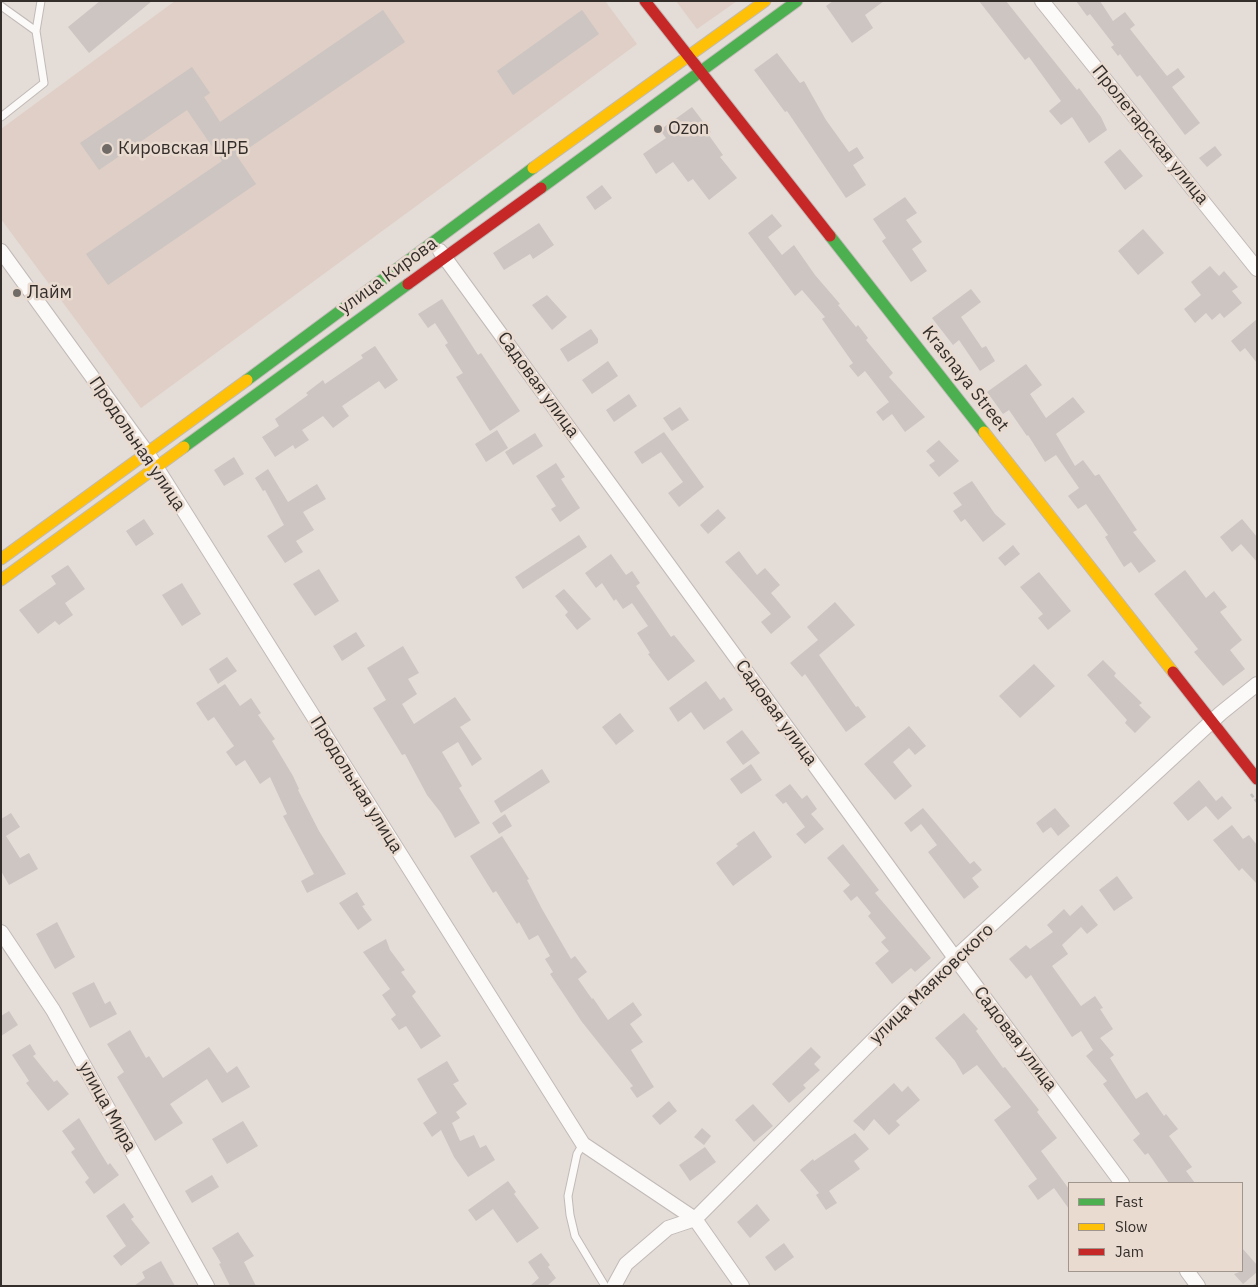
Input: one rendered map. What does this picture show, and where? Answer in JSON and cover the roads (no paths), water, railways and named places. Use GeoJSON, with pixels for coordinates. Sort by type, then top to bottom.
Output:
{"type":"FeatureCollection","features":[{"type":"Feature","properties":{"kind":"street","name":"Krasnaya Street"},"geometry":{"type":"LineString","coordinates":[[645,1],[1214,721],[1257,779]]}},
{"type":"Feature","properties":{"kind":"street","name":"улица Кирова"},"geometry":{"type":"LineString","coordinates":[[1,559],[148,454],[432,241],[765,1]]}},
{"type":"Feature","properties":{"kind":"street","name":"улица Кирова"},"geometry":{"type":"LineString","coordinates":[[1,580],[797,1]]}},
{"type":"Feature","properties":{"kind":"street","name":"Пролетарская улица"},"geometry":{"type":"LineString","coordinates":[[1042,1],[1257,269]]}},
{"type":"Feature","properties":{"kind":"street","name":"Садовая улица"},"geometry":{"type":"LineString","coordinates":[[432,241],[955,958],[1121,1182]]}},
{"type":"Feature","properties":{"kind":"street","name":"Продольная улица"},"geometry":{"type":"LineString","coordinates":[[1,251],[148,454],[583,1144],[695,1219],[742,1286]]}},
{"type":"Feature","properties":{"kind":"street","name":"улица Маяковского"},"geometry":{"type":"LineString","coordinates":[[614,1286],[626,1264],[668,1228],[695,1219],[955,958],[1257,684]]}},
{"type":"Feature","properties":{"kind":"street","name":"улица Мира"},"geometry":{"type":"LineString","coordinates":[[1,932],[53,1010],[207,1286]]}},
{"type":"Feature","properties":{"kind":"street"},"geometry":{"type":"LineString","coordinates":[[1188,1272],[1198,1286]]}},
{"type":"Feature","properties":{"kind":"lane"},"geometry":{"type":"LineString","coordinates":[[4,1],[4,8],[36,31]]}},
{"type":"Feature","properties":{"kind":"lane"},"geometry":{"type":"LineString","coordinates":[[1,117],[44,83],[36,31],[41,1]]}},
{"type":"Feature","properties":{"kind":"lane"},"geometry":{"type":"LineString","coordinates":[[583,1144],[577,1154],[568,1196],[570,1214],[575,1236],[605,1286]]}},
{"type":"Feature","properties":{"kind":"place","name":"Ozon"},"geometry":{"type":"Point","coordinates":[658,129]}},
{"type":"Feature","properties":{"kind":"place","name":"Кировская ЦРБ"},"geometry":{"type":"Point","coordinates":[107,149]}},
{"type":"Feature","properties":{"kind":"place","name":"Лайм"},"geometry":{"type":"Point","coordinates":[17,293]}}]}
